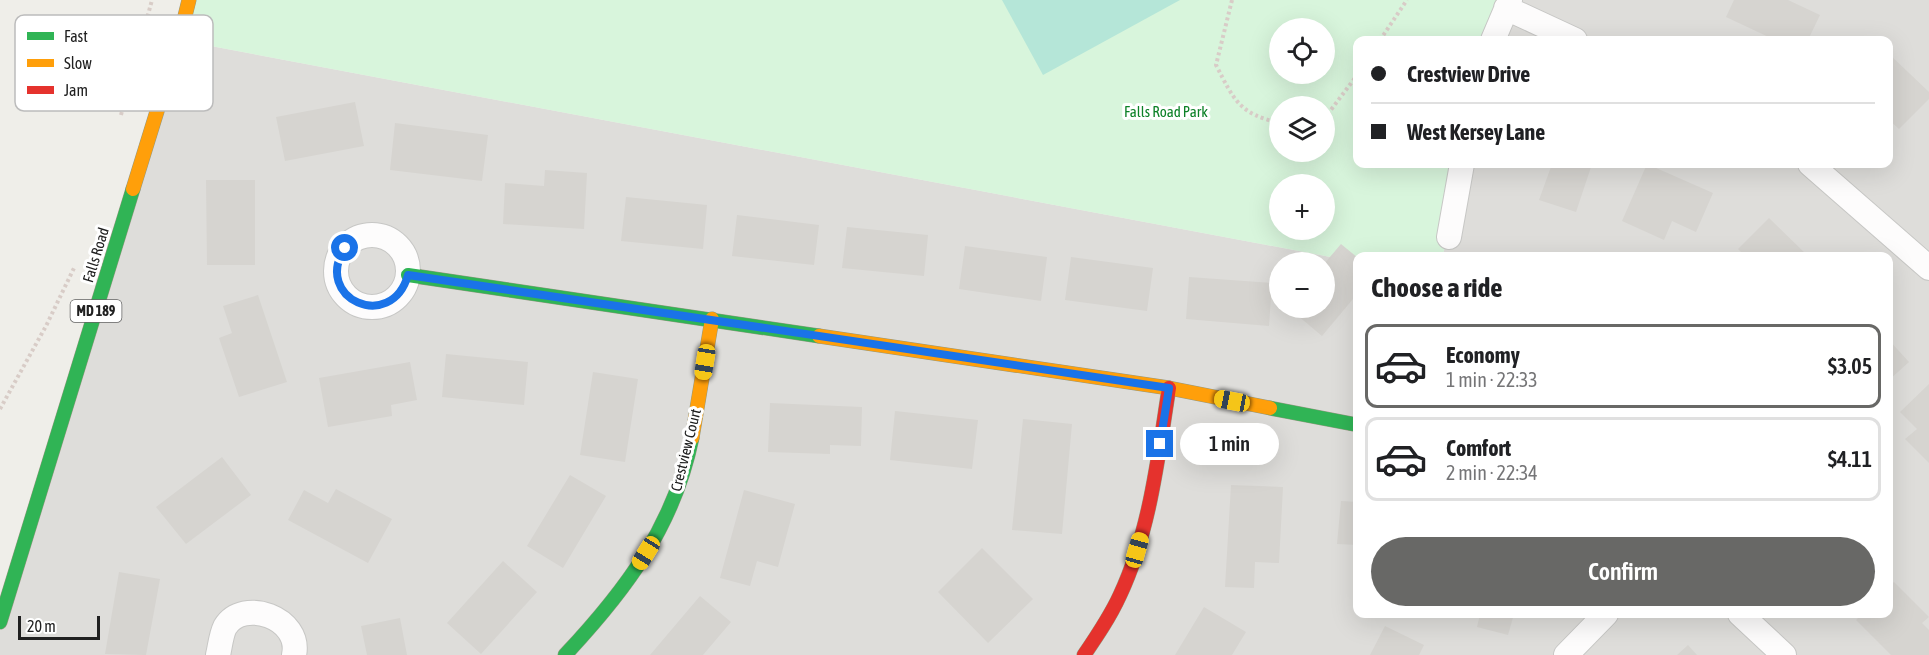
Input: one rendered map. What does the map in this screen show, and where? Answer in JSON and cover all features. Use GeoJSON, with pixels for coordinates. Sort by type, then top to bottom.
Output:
{"type":"FeatureCollection","features":[{"type":"Feature","properties":{"kind":"street","name":"Falls Road"},"geometry":{"type":"LineString","coordinates":[[185,15],[189,0]]}},
{"type":"Feature","properties":{"kind":"street"},"geometry":{"type":"LineString","coordinates":[[1495,36],[1508,4],[1568,36]]}},
{"type":"Feature","properties":{"kind":"street","name":"Falls Road"},"geometry":{"type":"LineString","coordinates":[[0,622],[157,111]]}},
{"type":"Feature","properties":{"kind":"street"},"geometry":{"type":"LineString","coordinates":[[1449,237],[1461,168]]}},
{"type":"Feature","properties":{"kind":"street"},"geometry":{"type":"LineString","coordinates":[[1815,168],[1929,268]]}},
{"type":"Feature","properties":{"kind":"street"},"geometry":{"type":"LineString","coordinates":[[408,275],[1169,388],[1353,424]]}},
{"type":"Feature","properties":{"kind":"street","name":"Crestview Court"},"geometry":{"type":"LineString","coordinates":[[565,655],[599,619],[629,581],[673,503],[686,465],[712,320]]}},
{"type":"Feature","properties":{"kind":"street"},"geometry":{"type":"LineString","coordinates":[[1084,655],[1100,634],[1123,589],[1137,550],[1149,509],[1169,388]]}},
{"type":"Feature","properties":{"kind":"street"},"geometry":{"type":"LineString","coordinates":[[218,655],[226,627],[236,618],[258,612],[283,622],[293,640],[294,655]]}},
{"type":"Feature","properties":{"kind":"street"},"geometry":{"type":"LineString","coordinates":[[1566,655],[1602,618]]}},
{"type":"Feature","properties":{"kind":"street"},"geometry":{"type":"LineString","coordinates":[[1744,618],[1784,655]]}},
{"type":"Feature","properties":{"kind":"path"},"geometry":{"type":"LineString","coordinates":[[148,15],[152,0]]}},
{"type":"Feature","properties":{"kind":"path"},"geometry":{"type":"LineString","coordinates":[[1232,0],[1216,64],[1229,90],[1244,110],[1269,121]]}},
{"type":"Feature","properties":{"kind":"path"},"geometry":{"type":"LineString","coordinates":[[1383,36],[1407,0]]}},
{"type":"Feature","properties":{"kind":"path"},"geometry":{"type":"LineString","coordinates":[[1335,104],[1353,81]]}},
{"type":"Feature","properties":{"kind":"path"},"geometry":{"type":"LineString","coordinates":[[120,119],[122,111]]}},
{"type":"Feature","properties":{"kind":"path"},"geometry":{"type":"LineString","coordinates":[[0,409],[46,326],[78,260]]}},
{"type":"Feature","properties":{"kind":"shaded area"},"geometry":{"type":"Polygon","coordinates":[[[1510,0],[1929,0],[1929,655],[0,655],[0,622],[157,111],[213,111],[213,46],[1304,252],[1269,252],[1269,318],[1335,318],[1335,258],[1353,261],[1353,618],[1893,618],[1893,252],[1443,252],[1449,237],[1461,168],[1893,168],[1893,36],[1495,36],[1510,0]]]}},
{"type":"Feature","properties":{"kind":"green space","name":"Falls Road Park"},"geometry":{"type":"Polygon","coordinates":[[[189,0],[1510,0],[1495,36],[1353,36],[1353,168],[1461,168],[1449,237],[1443,252],[1353,252],[1353,261],[1335,258],[1335,252],[1304,252],[213,46],[213,15],[185,15],[189,0]]]}},
{"type":"Feature","properties":{"kind":"green space"},"geometry":{"type":"Polygon","coordinates":[[[1002,0],[1180,0],[1043,75],[1002,0]]]}},
{"type":"Feature","properties":{"kind":"building"},"geometry":{"type":"Polygon","coordinates":[[[1734,0],[1788,0],[1820,15],[1810,36],[1766,36],[1726,17],[1734,0]]]}},
{"type":"Feature","properties":{"kind":"building"},"geometry":{"type":"Polygon","coordinates":[[[1893,58],[1929,92],[1929,99],[1899,129],[1893,124],[1893,58]]]}},
{"type":"Feature","properties":{"kind":"building"},"geometry":{"type":"Polygon","coordinates":[[[355,102],[364,146],[285,161],[276,117],[355,102]]]}},
{"type":"Feature","properties":{"kind":"building"},"geometry":{"type":"Polygon","coordinates":[[[395,123],[488,135],[482,181],[390,170],[395,123]]]}},
{"type":"Feature","properties":{"kind":"building"},"geometry":{"type":"Polygon","coordinates":[[[1551,168],[1591,168],[1576,212],[1539,200],[1551,168]]]}},
{"type":"Feature","properties":{"kind":"building"},"geometry":{"type":"Polygon","coordinates":[[[1645,168],[1656,168],[1713,193],[1696,232],[1672,221],[1664,240],[1622,221],[1645,168]]]}},
{"type":"Feature","properties":{"kind":"building"},"geometry":{"type":"Polygon","coordinates":[[[545,170],[587,173],[584,229],[503,224],[505,183],[544,186],[545,170]]]}},
{"type":"Feature","properties":{"kind":"building"},"geometry":{"type":"Polygon","coordinates":[[[206,180],[255,180],[255,265],[207,265],[206,180]]]}},
{"type":"Feature","properties":{"kind":"building"},"geometry":{"type":"Polygon","coordinates":[[[626,197],[707,205],[703,249],[621,241],[626,197]]]}},
{"type":"Feature","properties":{"kind":"building"},"geometry":{"type":"Polygon","coordinates":[[[737,215],[819,225],[814,265],[732,256],[737,215]]]}},
{"type":"Feature","properties":{"kind":"building"},"geometry":{"type":"Polygon","coordinates":[[[1769,218],[1804,252],[1741,252],[1738,249],[1769,218]]]}},
{"type":"Feature","properties":{"kind":"building"},"geometry":{"type":"Polygon","coordinates":[[[847,227],[928,235],[924,276],[842,268],[847,227]]]}},
{"type":"Feature","properties":{"kind":"building"},"geometry":{"type":"Polygon","coordinates":[[[1341,244],[1353,254],[1353,299],[1322,336],[1301,318],[1335,318],[1334,252],[1341,244]]]}},
{"type":"Feature","properties":{"kind":"building"},"geometry":{"type":"Polygon","coordinates":[[[965,246],[1047,257],[1041,301],[959,289],[965,246]]]}},
{"type":"Feature","properties":{"kind":"building"},"geometry":{"type":"Polygon","coordinates":[[[1071,257],[1153,268],[1147,311],[1065,300],[1071,257]]]}},
{"type":"Feature","properties":{"kind":"building"},"geometry":{"type":"Polygon","coordinates":[[[1189,277],[1269,283],[1269,326],[1186,319],[1189,277]]]}},
{"type":"Feature","properties":{"kind":"building"},"geometry":{"type":"Polygon","coordinates":[[[258,295],[287,382],[239,397],[219,338],[232,333],[223,306],[258,295]]]}},
{"type":"Feature","properties":{"kind":"building"},"geometry":{"type":"Polygon","coordinates":[[[1893,344],[1909,362],[1893,376],[1893,344]]]}},
{"type":"Feature","properties":{"kind":"building"},"geometry":{"type":"Polygon","coordinates":[[[446,354],[528,362],[524,405],[442,397],[446,354]]]}},
{"type":"Feature","properties":{"kind":"building"},"geometry":{"type":"Polygon","coordinates":[[[410,362],[417,400],[391,405],[392,416],[328,427],[319,378],[410,362]]]}},
{"type":"Feature","properties":{"kind":"building"},"geometry":{"type":"Polygon","coordinates":[[[593,372],[638,379],[625,462],[580,455],[593,372]]]}},
{"type":"Feature","properties":{"kind":"building"},"geometry":{"type":"Polygon","coordinates":[[[1929,384],[1929,463],[1905,439],[1917,429],[1900,412],[1929,384]]]}},
{"type":"Feature","properties":{"kind":"building"},"geometry":{"type":"Polygon","coordinates":[[[770,403],[862,407],[861,446],[830,445],[830,454],[768,452],[770,403]]]}},
{"type":"Feature","properties":{"kind":"building"},"geometry":{"type":"Polygon","coordinates":[[[895,411],[978,420],[972,469],[890,460],[895,411]]]}},
{"type":"Feature","properties":{"kind":"building"},"geometry":{"type":"Polygon","coordinates":[[[1023,419],[1072,424],[1062,534],[1012,530],[1023,419]]]}},
{"type":"Feature","properties":{"kind":"building"},"geometry":{"type":"Polygon","coordinates":[[[222,457],[251,495],[186,544],[156,507],[222,457]]]}},
{"type":"Feature","properties":{"kind":"building"},"geometry":{"type":"Polygon","coordinates":[[[570,475],[606,496],[563,568],[527,546],[570,475]]]}},
{"type":"Feature","properties":{"kind":"building"},"geometry":{"type":"Polygon","coordinates":[[[1231,485],[1283,487],[1279,563],[1255,562],[1254,588],[1225,587],[1231,485]]]}},
{"type":"Feature","properties":{"kind":"building"},"geometry":{"type":"Polygon","coordinates":[[[336,489],[392,519],[368,563],[288,520],[304,490],[328,503],[336,489]]]}},
{"type":"Feature","properties":{"kind":"building"},"geometry":{"type":"Polygon","coordinates":[[[744,490],[795,504],[778,567],[757,561],[750,586],[720,578],[744,490]]]}},
{"type":"Feature","properties":{"kind":"building"},"geometry":{"type":"Polygon","coordinates":[[[1341,501],[1353,502],[1353,545],[1337,544],[1341,501]]]}},
{"type":"Feature","properties":{"kind":"building"},"geometry":{"type":"Polygon","coordinates":[[[982,548],[1033,599],[988,643],[938,592],[982,548]]]}},
{"type":"Feature","properties":{"kind":"building"},"geometry":{"type":"Polygon","coordinates":[[[503,561],[537,592],[481,654],[447,623],[503,561]]]}},
{"type":"Feature","properties":{"kind":"building"},"geometry":{"type":"Polygon","coordinates":[[[119,572],[160,579],[146,655],[105,654],[119,572]]]}},
{"type":"Feature","properties":{"kind":"building"},"geometry":{"type":"Polygon","coordinates":[[[1893,583],[1929,617],[1922,623],[1929,630],[1929,655],[1891,655],[1856,620],[1858,618],[1893,618],[1893,583]]]}},
{"type":"Feature","properties":{"kind":"building"},"geometry":{"type":"Polygon","coordinates":[[[700,596],[731,622],[703,655],[650,655],[700,596]]]}},
{"type":"Feature","properties":{"kind":"building"},"geometry":{"type":"Polygon","coordinates":[[[1204,607],[1246,632],[1232,655],[1175,655],[1204,607]]]}},
{"type":"Feature","properties":{"kind":"building"},"geometry":{"type":"Polygon","coordinates":[[[400,618],[407,655],[367,655],[361,626],[400,618]]]}},
{"type":"Feature","properties":{"kind":"building"},"geometry":{"type":"Polygon","coordinates":[[[1479,618],[1513,618],[1508,635],[1477,627],[1479,618]]]}},
{"type":"Feature","properties":{"kind":"building"},"geometry":{"type":"Polygon","coordinates":[[[1385,626],[1424,645],[1419,655],[1370,655],[1385,626]]]}},
{"type":"Feature","properties":{"kind":"building"},"geometry":{"type":"Polygon","coordinates":[[[1688,645],[1697,655],[1677,655],[1688,645]]]}},
{"type":"Feature","properties":{"kind":"traffic: fast"},"geometry":{"type":"LineString","coordinates":[[0,622],[133,189]]}},
{"type":"Feature","properties":{"kind":"traffic: fast"},"geometry":{"type":"LineString","coordinates":[[408,275],[819,336]]}},
{"type":"Feature","properties":{"kind":"traffic: fast"},"geometry":{"type":"LineString","coordinates":[[1270,408],[1353,424]]}},
{"type":"Feature","properties":{"kind":"traffic: fast"},"geometry":{"type":"LineString","coordinates":[[565,655],[608,606],[645,555],[673,500],[692,438]]}},
{"type":"Feature","properties":{"kind":"traffic: slow"},"geometry":{"type":"LineString","coordinates":[[185,15],[189,0]]}},
{"type":"Feature","properties":{"kind":"traffic: slow"},"geometry":{"type":"LineString","coordinates":[[133,189],[157,111]]}},
{"type":"Feature","properties":{"kind":"traffic: slow"},"geometry":{"type":"LineString","coordinates":[[692,438],[712,319]]}},
{"type":"Feature","properties":{"kind":"traffic: slow"},"geometry":{"type":"LineString","coordinates":[[819,336],[1169,388],[1270,408]]}},
{"type":"Feature","properties":{"kind":"traffic: jam"},"geometry":{"type":"LineString","coordinates":[[1084,655],[1116,603],[1139,545],[1157,467],[1169,388]]}},
{"type":"Feature","properties":{"kind":"route"},"geometry":{"type":"LineString","coordinates":[[345,248],[339,257],[337,267],[340,286],[346,295],[363,305],[373,306],[392,300],[400,293],[408,275],[1169,388],[1160,444]]}}]}
